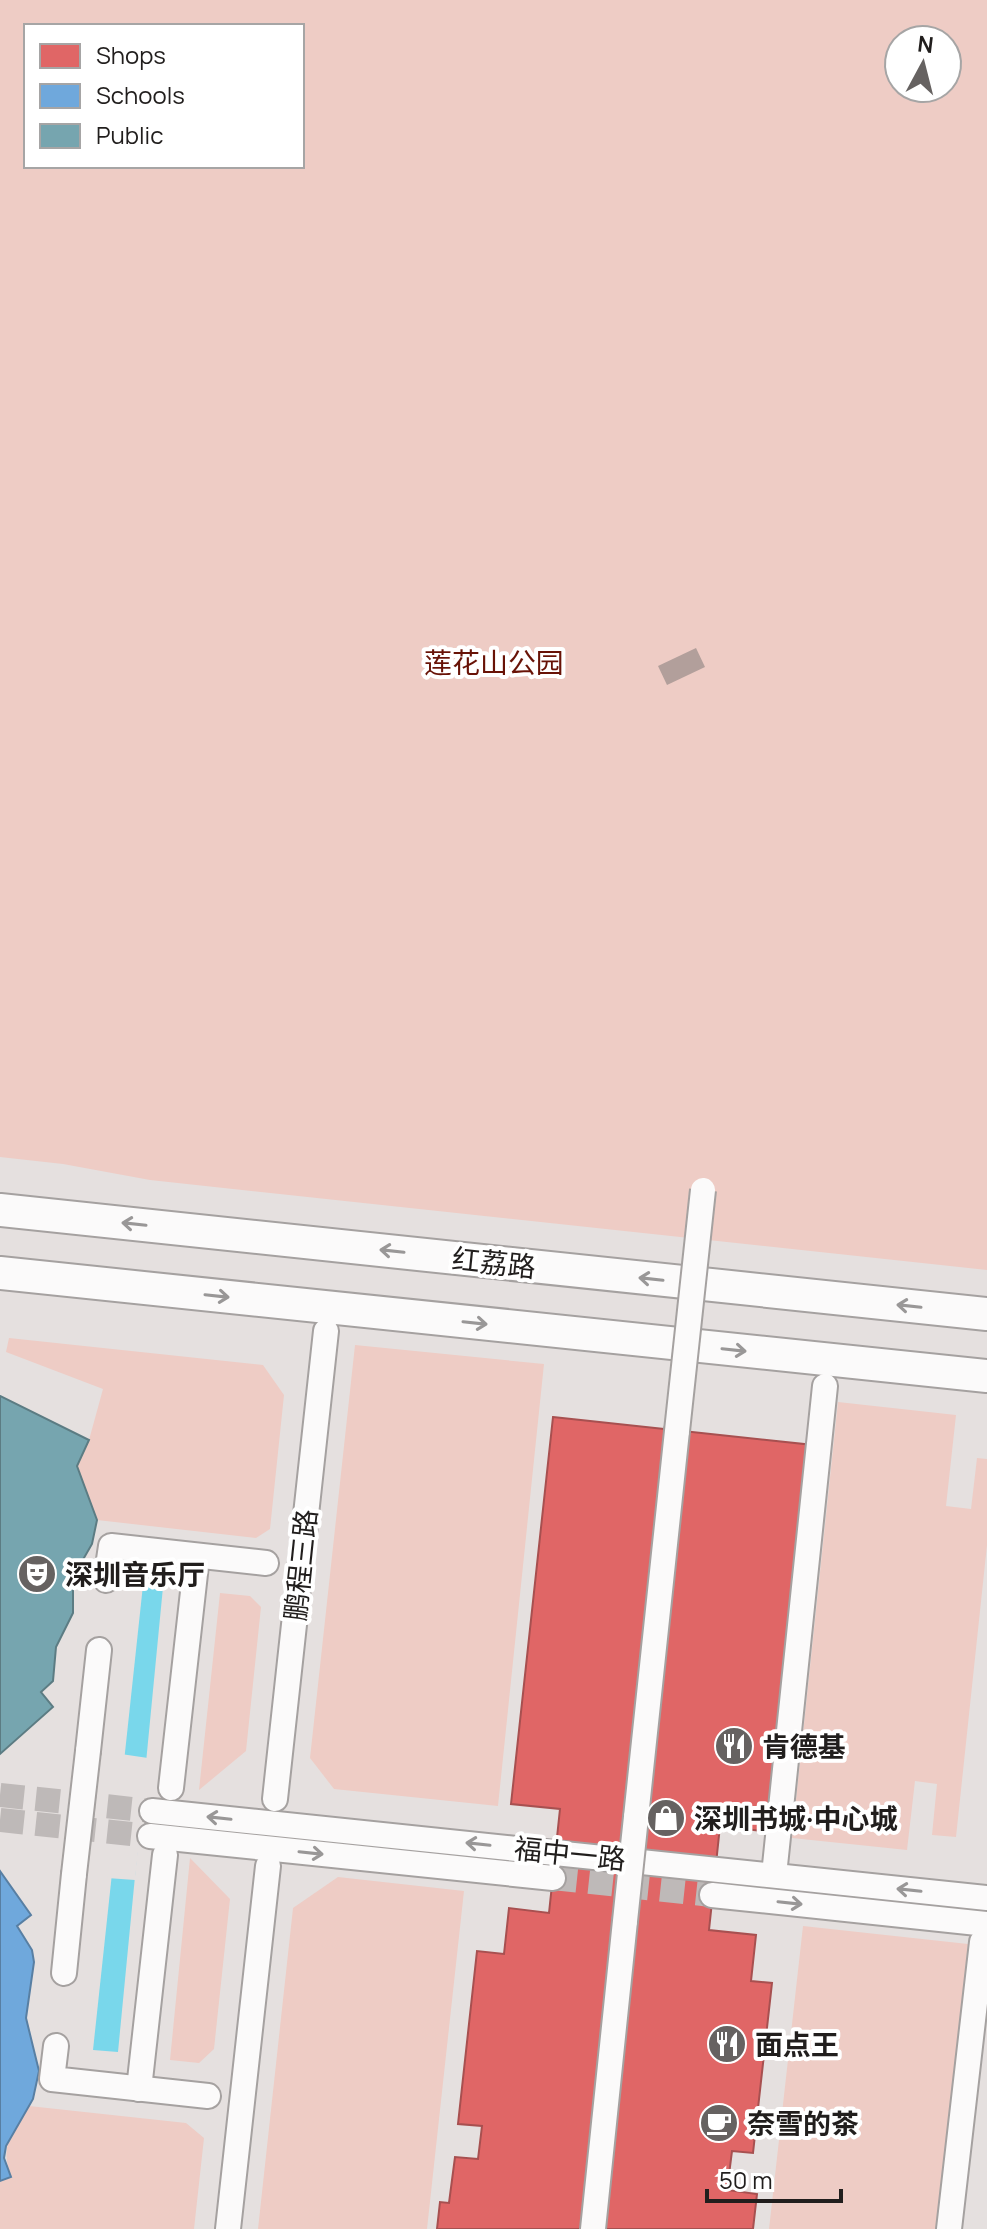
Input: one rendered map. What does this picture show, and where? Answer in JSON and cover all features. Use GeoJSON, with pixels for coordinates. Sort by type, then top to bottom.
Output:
{"type":"FeatureCollection","features":[{"type":"Feature","properties":{"kind":"main road","name":"红荔路"},"geometry":{"type":"LineString","coordinates":[[0,1210],[987,1314]]}},
{"type":"Feature","properties":{"kind":"main road"},"geometry":{"type":"LineString","coordinates":[[0,1273],[987,1376]]}},
{"type":"Feature","properties":{"kind":"street"},"geometry":{"type":"LineString","coordinates":[[593,2229],[703,1190]]}},
{"type":"Feature","properties":{"kind":"street","name":"鹏程三路"},"geometry":{"type":"LineString","coordinates":[[275,1799],[326,1331]]}},
{"type":"Feature","properties":{"kind":"street"},"geometry":{"type":"LineString","coordinates":[[774,1875],[825,1386]]}},
{"type":"Feature","properties":{"kind":"street"},"geometry":{"type":"LineString","coordinates":[[106,1580],[111,1546],[266,1563]]}},
{"type":"Feature","properties":{"kind":"street"},"geometry":{"type":"LineString","coordinates":[[171,1788],[197,1556]]}},
{"type":"Feature","properties":{"kind":"street"},"geometry":{"type":"LineString","coordinates":[[64,1973],[99,1650]]}},
{"type":"Feature","properties":{"kind":"street","name":"福中一路"},"geometry":{"type":"LineString","coordinates":[[152,1811],[987,1898]]}},
{"type":"Feature","properties":{"kind":"street","name":"福中一路"},"geometry":{"type":"LineString","coordinates":[[139,2089],[158,1845],[553,1878]]}},
{"type":"Feature","properties":{"kind":"street"},"geometry":{"type":"LineString","coordinates":[[228,2229],[268,1866]]}},
{"type":"Feature","properties":{"kind":"street"},"geometry":{"type":"LineString","coordinates":[[712,1895],[984,1933],[949,2229]]}},
{"type":"Feature","properties":{"kind":"street"},"geometry":{"type":"LineString","coordinates":[[56,2046],[52,2079],[208,2096]]}},
{"type":"Feature","properties":{"kind":"green space","name":"莲花山公园"},"geometry":{"type":"Polygon","coordinates":[[[0,0],[987,0],[987,1270],[150,1180],[63,1164],[0,1157],[0,0]]]}},
{"type":"Feature","properties":{"kind":"green space"},"geometry":{"type":"Polygon","coordinates":[[[9,1338],[263,1365],[284,1395],[270,1529],[256,1538],[97,1520],[77,1466],[89,1440],[103,1389],[6,1352],[9,1338]]]}},
{"type":"Feature","properties":{"kind":"green space"},"geometry":{"type":"Polygon","coordinates":[[[355,1345],[544,1364],[498,1806],[334,1789],[310,1758],[355,1345]]]}},
{"type":"Feature","properties":{"kind":"green space"},"geometry":{"type":"Polygon","coordinates":[[[838,1402],[956,1415],[946,1506],[971,1509],[977,1458],[987,1459],[987,1545],[956,1837],[932,1835],[937,1784],[915,1781],[907,1850],[792,1838],[838,1402]]]}},
{"type":"Feature","properties":{"kind":"green space"},"geometry":{"type":"Polygon","coordinates":[[[220,1593],[250,1596],[261,1607],[246,1751],[199,1790],[220,1593]]]}},
{"type":"Feature","properties":{"kind":"green space"},"geometry":{"type":"Polygon","coordinates":[[[190,1858],[230,1899],[214,2049],[199,2063],[170,2060],[190,1858]]]}},
{"type":"Feature","properties":{"kind":"green space"},"geometry":{"type":"Polygon","coordinates":[[[338,1877],[464,1891],[427,2229],[258,2229],[293,1908],[338,1877]]]}},
{"type":"Feature","properties":{"kind":"green space"},"geometry":{"type":"Polygon","coordinates":[[[803,1926],[968,1944],[937,2229],[769,2229],[803,1926]]]}},
{"type":"Feature","properties":{"kind":"green space"},"geometry":{"type":"Polygon","coordinates":[[[29,2106],[186,2123],[204,2138],[194,2229],[0,2229],[0,2181],[11,2177],[7,2147],[12,2131],[29,2106]]]}},
{"type":"Feature","properties":{"kind":"water"},"geometry":{"type":"Polygon","coordinates":[[[143,1585],[163,1587],[118,2052],[93,2050],[143,1585]]]}},
{"type":"Feature","properties":{"kind":"pier"},"geometry":{"type":"Polygon","coordinates":[[[121,1754],[148,1758],[135,1880],[107,1878],[121,1754]]]}},
{"type":"Feature","properties":{"kind":"building: Shops","name":"深圳书城·中心城"},"geometry":{"type":"Polygon","coordinates":[[[553,1417],[813,1445],[771,1832],[720,1826],[709,1930],[756,1935],[751,1981],[772,1983],[753,2153],[732,2151],[727,2190],[757,2194],[753,2229],[437,2229],[440,2202],[449,2203],[455,2157],[478,2159],[482,2126],[458,2124],[477,1951],[504,1954],[509,1908],[549,1913],[560,1809],[511,1804],[553,1417]]]}},
{"type":"Feature","properties":{"kind":"building: Schools"},"geometry":{"type":"Polygon","coordinates":[[[0,1871],[31,1915],[17,1926],[32,1950],[34,1962],[26,2018],[39,2071],[33,2099],[6,2146],[4,2158],[11,2177],[0,2181],[0,1871]]]}},
{"type":"Feature","properties":{"kind":"building: Public","name":"深圳音乐厅"},"geometry":{"type":"Polygon","coordinates":[[[0,1396],[89,1440],[77,1466],[97,1520],[92,1544],[73,1577],[73,1613],[56,1647],[53,1681],[41,1692],[53,1707],[0,1754],[0,1396]]]}},
{"type":"Feature","properties":{"kind":"building: Other"},"geometry":{"type":"Polygon","coordinates":[[[696,648],[705,667],[667,685],[658,666],[696,648]]]}},
{"type":"Feature","properties":{"kind":"tunnel"},"geometry":{"type":"LineString","coordinates":[[0,1795],[152,1811]]}},
{"type":"Feature","properties":{"kind":"tunnel"},"geometry":{"type":"LineString","coordinates":[[0,1820],[150,1836]]}},
{"type":"Feature","properties":{"kind":"tunnel"},"geometry":{"type":"LineString","coordinates":[[553,1878],[712,1895]]}},
{"type":"Feature","properties":{"kind":"place","name":"深圳音乐厅"},"geometry":{"type":"Point","coordinates":[37,1574]}},
{"type":"Feature","properties":{"kind":"place","name":"肯德基"},"geometry":{"type":"Point","coordinates":[734,1746]}},
{"type":"Feature","properties":{"kind":"place","name":"深圳书城·中心城"},"geometry":{"type":"Point","coordinates":[666,1818]}},
{"type":"Feature","properties":{"kind":"place","name":"面点王"},"geometry":{"type":"Point","coordinates":[727,2044]}},
{"type":"Feature","properties":{"kind":"place","name":"奈雪的茶"},"geometry":{"type":"Point","coordinates":[719,2123]}}]}
